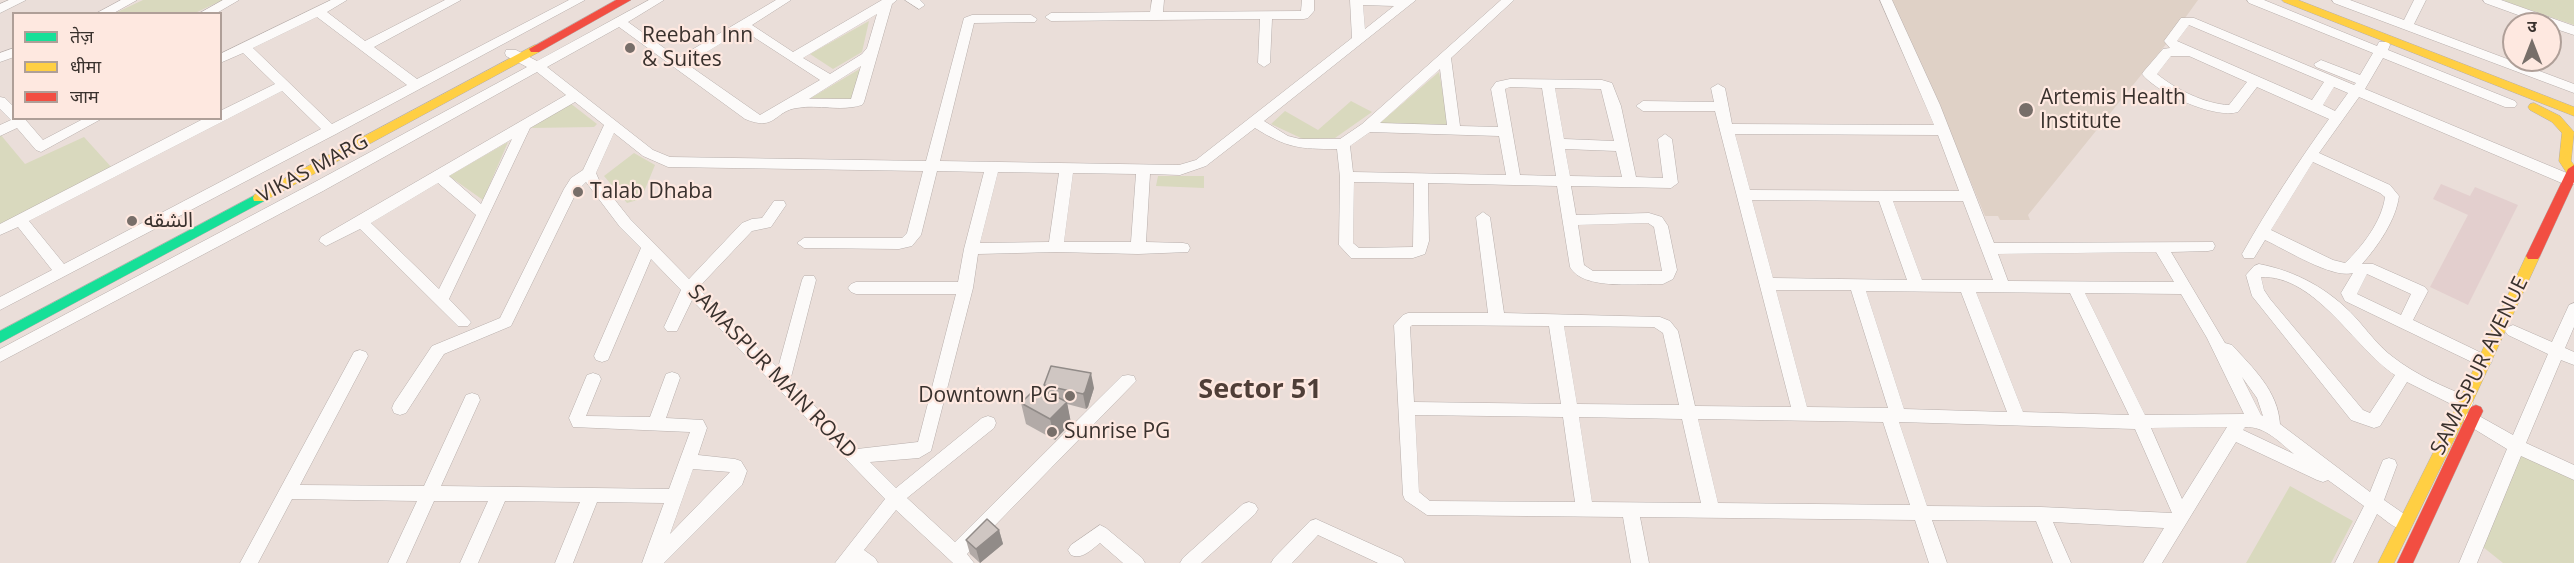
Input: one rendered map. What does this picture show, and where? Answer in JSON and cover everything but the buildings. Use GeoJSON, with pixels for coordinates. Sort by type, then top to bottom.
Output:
{"type":"FeatureCollection","features":[{"type":"Feature","properties":{"kind":"main road","name":"VIKAS MARG"},"geometry":{"type":"LineString","coordinates":[[0,338],[514,55],[609,0]]}},
{"type":"Feature","properties":{"kind":"main road","name":"VIKAS MARG"},"geometry":{"type":"LineString","coordinates":[[0,326],[514,55],[625,0]]}},
{"type":"Feature","properties":{"kind":"main road"},"geometry":{"type":"LineString","coordinates":[[2299,1],[2388,39],[2574,112]]}},
{"type":"Feature","properties":{"kind":"main road"},"geometry":{"type":"LineString","coordinates":[[2299,1],[2574,103]]}},
{"type":"Feature","properties":{"kind":"main road"},"geometry":{"type":"LineString","coordinates":[[2495,81],[2554,118],[2567,130],[2569,136],[2565,161],[2572,174]]}},
{"type":"Feature","properties":{"kind":"main road","name":"SAMASPUR AVENUE"},"geometry":{"type":"LineString","coordinates":[[2405,563],[2513,331],[2522,297],[2572,174]]}},
{"type":"Feature","properties":{"kind":"main road","name":"SAMASPUR AVENUE"},"geometry":{"type":"LineString","coordinates":[[2386,563],[2484,361],[2574,201]]}},
{"type":"Feature","properties":{"kind":"street"},"geometry":{"type":"LineString","coordinates":[[0,9],[20,0]]}},
{"type":"Feature","properties":{"kind":"street"},"geometry":{"type":"LineString","coordinates":[[105,12],[131,0]]}},
{"type":"Feature","properties":{"kind":"street"},"geometry":{"type":"LineString","coordinates":[[208,12],[233,0]]}},
{"type":"Feature","properties":{"kind":"street"},"geometry":{"type":"LineString","coordinates":[[222,58],[341,0]]}},
{"type":"Feature","properties":{"kind":"street"},"geometry":{"type":"LineString","coordinates":[[365,46],[455,0]]}},
{"type":"Feature","properties":{"kind":"street"},"geometry":{"type":"LineString","coordinates":[[0,304],[579,0]]}},
{"type":"Feature","properties":{"kind":"street"},"geometry":{"type":"LineString","coordinates":[[0,356],[318,187],[658,0]]}},
{"type":"Feature","properties":{"kind":"street"},"geometry":{"type":"LineString","coordinates":[[679,63],[785,0]]}},
{"type":"Feature","properties":{"kind":"street"},"geometry":{"type":"LineString","coordinates":[[1156,16],[1158,0]]}},
{"type":"Feature","properties":{"kind":"street"},"geometry":{"type":"LineString","coordinates":[[1051,17],[1304,15],[1308,11],[1308,0]]}},
{"type":"Feature","properties":{"kind":"street"},"geometry":{"type":"LineString","coordinates":[[1254,121],[1291,142],[1344,144],[1367,127],[1508,0]]}},
{"type":"Feature","properties":{"kind":"street"},"geometry":{"type":"LineString","coordinates":[[1886,0],[1933,105],[1940,130],[2003,286]]}},
{"type":"Feature","properties":{"kind":"street"},"geometry":{"type":"LineString","coordinates":[[2253,0],[2510,104]]}},
{"type":"Feature","properties":{"kind":"street"},"geometry":{"type":"LineString","coordinates":[[2338,0],[2574,89]]}},
{"type":"Feature","properties":{"kind":"street"},"geometry":{"type":"LineString","coordinates":[[2407,26],[2420,0]]}},
{"type":"Feature","properties":{"kind":"street"},"geometry":{"type":"LineString","coordinates":[[793,58],[889,1]]}},
{"type":"Feature","properties":{"kind":"street"},"geometry":{"type":"LineString","coordinates":[[791,103],[847,105],[857,102],[889,1]]}},
{"type":"Feature","properties":{"kind":"street"},"geometry":{"type":"LineString","coordinates":[[1359,40],[1356,1],[1409,1]]}},
{"type":"Feature","properties":{"kind":"street"},"geometry":{"type":"LineString","coordinates":[[514,55],[536,67],[576,95],[648,153],[668,162],[1180,170],[1201,163],[1409,1]]}},
{"type":"Feature","properties":{"kind":"street"},"geometry":{"type":"LineString","coordinates":[[2493,1],[2574,31]]}},
{"type":"Feature","properties":{"kind":"street"},"geometry":{"type":"LineString","coordinates":[[318,10],[416,85]]}},
{"type":"Feature","properties":{"kind":"street"},"geometry":{"type":"LineString","coordinates":[[2194,13],[2360,86],[2572,174]]}},
{"type":"Feature","properties":{"kind":"street"},"geometry":{"type":"LineString","coordinates":[[1264,63],[1266,16]]}},
{"type":"Feature","properties":{"kind":"street"},"geometry":{"type":"LineString","coordinates":[[804,243],[899,244],[908,242],[914,235],[933,167],[968,21],[972,19],[1031,19]]}},
{"type":"Feature","properties":{"kind":"street"},"geometry":{"type":"LineString","coordinates":[[619,21],[755,118],[767,119],[872,53]]}},
{"type":"Feature","properties":{"kind":"street"},"geometry":{"type":"LineString","coordinates":[[2337,119],[2315,107],[2172,44],[2170,41],[2185,21],[2190,21],[2332,80],[2360,86]]}},
{"type":"Feature","properties":{"kind":"street"},"geometry":{"type":"LineString","coordinates":[[742,24],[830,80]]}},
{"type":"Feature","properties":{"kind":"street"},"geometry":{"type":"LineString","coordinates":[[2249,254],[2310,154],[2360,86],[2388,39]]}},
{"type":"Feature","properties":{"kind":"street"},"geometry":{"type":"LineString","coordinates":[[245,47],[330,131]]}},
{"type":"Feature","properties":{"kind":"street"},"geometry":{"type":"LineString","coordinates":[[2253,83],[2233,109],[2220,110],[2164,84],[2149,74],[2168,52],[2175,51],[2253,83],[2337,119]]}},
{"type":"Feature","properties":{"kind":"street"},"geometry":{"type":"LineString","coordinates":[[1445,58],[1454,130]]}},
{"type":"Feature","properties":{"kind":"street"},"geometry":{"type":"LineString","coordinates":[[2315,107],[2332,80]]}},
{"type":"Feature","properties":{"kind":"street"},"geometry":{"type":"LineString","coordinates":[[1514,181],[1498,89],[1501,85],[1509,83],[1602,84],[1607,86],[1614,106],[1630,182]]}},
{"type":"Feature","properties":{"kind":"street"},"geometry":{"type":"LineString","coordinates":[[222,116],[285,84]]}},
{"type":"Feature","properties":{"kind":"street"},"geometry":{"type":"LineString","coordinates":[[1548,84],[1569,220],[1577,267],[1582,273],[1591,277],[1663,278],[1668,275],[1670,270],[1661,226],[1657,221],[1649,218],[1569,220]]}},
{"type":"Feature","properties":{"kind":"street"},"geometry":{"type":"LineString","coordinates":[[1718,88],[1801,414]]}},
{"type":"Feature","properties":{"kind":"street"},"geometry":{"type":"LineString","coordinates":[[326,241],[576,95]]}},
{"type":"Feature","properties":{"kind":"street"},"geometry":{"type":"LineString","coordinates":[[0,100],[12,114]]}},
{"type":"Feature","properties":{"kind":"street"},"geometry":{"type":"LineString","coordinates":[[1643,106],[1721,107]]}},
{"type":"Feature","properties":{"kind":"street"},"geometry":{"type":"LineString","coordinates":[[0,131],[15,120]]}},
{"type":"Feature","properties":{"kind":"street"},"geometry":{"type":"LineString","coordinates":[[17,120],[41,147],[93,120]]}},
{"type":"Feature","properties":{"kind":"street"},"geometry":{"type":"LineString","coordinates":[[0,230],[215,120]]}},
{"type":"Feature","properties":{"kind":"street"},"geometry":{"type":"LineString","coordinates":[[400,408],[438,350],[506,322],[571,189],[576,182],[589,173],[611,124]]}},
{"type":"Feature","properties":{"kind":"street"},"geometry":{"type":"LineString","coordinates":[[441,300],[525,125]]}},
{"type":"Feature","properties":{"kind":"street"},"geometry":{"type":"LineString","coordinates":[[1367,127],[1507,132]]}},
{"type":"Feature","properties":{"kind":"street"},"geometry":{"type":"LineString","coordinates":[[1728,129],[1940,130]]}},
{"type":"Feature","properties":{"kind":"street"},"geometry":{"type":"LineString","coordinates":[[1347,177],[1671,183],[1665,139]]}},
{"type":"Feature","properties":{"kind":"street"},"geometry":{"type":"LineString","coordinates":[[1344,144],[1347,177],[1346,245],[1356,254],[1413,253],[1420,250],[1422,241],[1421,180]]}},
{"type":"Feature","properties":{"kind":"street"},"geometry":{"type":"LineString","coordinates":[[1557,144],[1622,146]]}},
{"type":"Feature","properties":{"kind":"street"},"geometry":{"type":"LineString","coordinates":[[2262,232],[2330,266],[2348,269],[2356,261],[2389,211],[2392,196],[2385,189],[2310,154]]}},
{"type":"Feature","properties":{"kind":"street"},"geometry":{"type":"LineString","coordinates":[[854,456],[919,451],[925,446],[965,288],[971,249],[992,167]]}},
{"type":"Feature","properties":{"kind":"street"},"geometry":{"type":"LineString","coordinates":[[1056,247],[1067,167]]}},
{"type":"Feature","properties":{"kind":"street"},"geometry":{"type":"LineString","coordinates":[[1138,249],[1143,169]]}},
{"type":"Feature","properties":{"kind":"street","name":"SAMASPUR MAIN ROAD"},"geometry":{"type":"LineString","coordinates":[[589,173],[593,182],[626,223],[649,247],[895,498],[960,558]]}},
{"type":"Feature","properties":{"kind":"street"},"geometry":{"type":"LineString","coordinates":[[438,175],[484,214]]}},
{"type":"Feature","properties":{"kind":"street"},"geometry":{"type":"LineString","coordinates":[[1745,195],[1966,196]]}},
{"type":"Feature","properties":{"kind":"street"},"geometry":{"type":"LineString","coordinates":[[1884,196],[1917,286]]}},
{"type":"Feature","properties":{"kind":"street"},"geometry":{"type":"LineString","coordinates":[[672,327],[690,287],[747,227],[752,224],[766,223],[779,205]]}},
{"type":"Feature","properties":{"kind":"street"},"geometry":{"type":"LineString","coordinates":[[1483,216],[1497,320]]}},
{"type":"Feature","properties":{"kind":"street"},"geometry":{"type":"LineString","coordinates":[[20,220],[61,271]]}},
{"type":"Feature","properties":{"kind":"street"},"geometry":{"type":"LineString","coordinates":[[361,222],[463,322]]}},
{"type":"Feature","properties":{"kind":"street"},"geometry":{"type":"LineString","coordinates":[[1988,249],[2162,249],[2208,246]]}},
{"type":"Feature","properties":{"kind":"street"},"geometry":{"type":"LineString","coordinates":[[602,356],[649,247]]}},
{"type":"Feature","properties":{"kind":"street"},"geometry":{"type":"LineString","coordinates":[[971,249],[1183,248]]}},
{"type":"Feature","properties":{"kind":"street"},"geometry":{"type":"LineString","coordinates":[[2162,249],[2214,336],[2249,375],[2266,399],[2273,414],[2272,427]]}},
{"type":"Feature","properties":{"kind":"street"},"geometry":{"type":"LineString","coordinates":[[2404,373],[2374,421],[2357,415],[2265,303],[2257,292],[2253,275],[2259,270],[2280,272],[2322,297],[2336,308],[2385,360],[2404,373],[2464,403]]}},
{"type":"Feature","properties":{"kind":"street"},"geometry":{"type":"LineString","coordinates":[[782,382],[809,280]]}},
{"type":"Feature","properties":{"kind":"street"},"geometry":{"type":"LineString","coordinates":[[1768,284],[2184,288]]}},
{"type":"Feature","properties":{"kind":"street"},"geometry":{"type":"LineString","coordinates":[[1857,285],[1894,415],[1894,436],[1923,514],[1938,563]]}},
{"type":"Feature","properties":{"kind":"street"},"geometry":{"type":"LineString","coordinates":[[1966,286],[2017,417]]}},
{"type":"Feature","properties":{"kind":"street"},"geometry":{"type":"LineString","coordinates":[[2075,287],[2140,422],[2180,518]]}},
{"type":"Feature","properties":{"kind":"street"},"geometry":{"type":"LineString","coordinates":[[856,288],[965,288]]}},
{"type":"Feature","properties":{"kind":"street"},"geometry":{"type":"LineString","coordinates":[[2468,563],[2574,309]]}},
{"type":"Feature","properties":{"kind":"street"},"geometry":{"type":"LineString","coordinates":[[1711,512],[1671,331],[1665,325],[1655,321],[1556,322],[1420,318],[1408,319],[1402,325],[1411,495],[1427,508],[1711,512],[2041,514],[2180,518]]}},
{"type":"Feature","properties":{"kind":"street"},"geometry":{"type":"LineString","coordinates":[[1556,322],[1585,510]]}},
{"type":"Feature","properties":{"kind":"street"},"geometry":{"type":"LineString","coordinates":[[2404,323],[2484,361]]}},
{"type":"Feature","properties":{"kind":"street"},"geometry":{"type":"LineString","coordinates":[[2513,331],[2574,359]]}},
{"type":"Feature","properties":{"kind":"street"},"geometry":{"type":"LineString","coordinates":[[2214,336],[2243,425],[2346,485],[2404,523]]}},
{"type":"Feature","properties":{"kind":"street"},"geometry":{"type":"LineString","coordinates":[[249,563],[360,356]]}},
{"type":"Feature","properties":{"kind":"street"},"geometry":{"type":"LineString","coordinates":[[655,425],[672,378]]}},
{"type":"Feature","properties":{"kind":"street"},"geometry":{"type":"LineString","coordinates":[[593,379],[577,418],[579,422],[697,425],[699,428],[651,563]]}},
{"type":"Feature","properties":{"kind":"street"},"geometry":{"type":"LineString","coordinates":[[960,558],[1128,381]]}},
{"type":"Feature","properties":{"kind":"street"},"geometry":{"type":"LineString","coordinates":[[397,563],[472,400]]}},
{"type":"Feature","properties":{"kind":"street"},"geometry":{"type":"LineString","coordinates":[[1408,408],[2017,417],[2272,427],[2346,485]]}},
{"type":"Feature","properties":{"kind":"street"},"geometry":{"type":"LineString","coordinates":[[2472,419],[2517,446],[2574,473]]}},
{"type":"Feature","properties":{"kind":"street"},"geometry":{"type":"LineString","coordinates":[[869,563],[848,558],[895,498],[988,423]]}},
{"type":"Feature","properties":{"kind":"street"},"geometry":{"type":"LineString","coordinates":[[2152,563],[2243,425]]}},
{"type":"Feature","properties":{"kind":"street"},"geometry":{"type":"LineString","coordinates":[[651,563],[736,480],[740,471],[735,466],[688,461]]}},
{"type":"Feature","properties":{"kind":"street"},"geometry":{"type":"LineString","coordinates":[[2344,563],[2374,503],[2389,465]]}},
{"type":"Feature","properties":{"kind":"street"},"geometry":{"type":"LineString","coordinates":[[287,492],[675,496]]}},
{"type":"Feature","properties":{"kind":"street"},"geometry":{"type":"LineString","coordinates":[[469,563],[500,494]]}},
{"type":"Feature","properties":{"kind":"street"},"geometry":{"type":"LineString","coordinates":[[564,563],[591,495]]}},
{"type":"Feature","properties":{"kind":"street"},"geometry":{"type":"LineString","coordinates":[[1189,563],[1249,509]]}},
{"type":"Feature","properties":{"kind":"street"},"geometry":{"type":"LineString","coordinates":[[1630,511],[1640,563]]}},
{"type":"Feature","properties":{"kind":"street"},"geometry":{"type":"LineString","coordinates":[[2041,514],[2061,563]]}},
{"type":"Feature","properties":{"kind":"street"},"geometry":{"type":"LineString","coordinates":[[1280,563],[1316,526],[1396,563]]}},
{"type":"Feature","properties":{"kind":"street"},"geometry":{"type":"LineString","coordinates":[[1077,550],[1100,533],[1136,563]]}},
{"type":"Feature","properties":{"kind":"shaded area","name":"Artemis Health Institute"},"geometry":{"type":"Polygon","coordinates":[[[1890,0],[2198,0],[2167,43],[2028,215],[2030,220],[2000,220],[1998,216],[1985,216],[1944,117],[1890,0]]]}},
{"type":"Feature","properties":{"kind":"shaded area"},"geometry":{"type":"Polygon","coordinates":[[[2441,184],[2470,196],[2475,187],[2518,205],[2468,305],[2430,287],[2468,215],[2433,199],[2441,184]]]}},
{"type":"Feature","properties":{"kind":"green space"},"geometry":{"type":"Polygon","coordinates":[[[143,0],[223,0],[197,12],[117,12],[143,0]]]}},
{"type":"Feature","properties":{"kind":"green space"},"geometry":{"type":"Polygon","coordinates":[[[2574,0],[2574,25],[2562,21],[2562,12],[2536,12],[2504,1],[2574,0]]]}},
{"type":"Feature","properties":{"kind":"green space"},"geometry":{"type":"Polygon","coordinates":[[[869,21],[862,52],[833,69],[810,54],[869,21]]]}},
{"type":"Feature","properties":{"kind":"green space"},"geometry":{"type":"Polygon","coordinates":[[[863,67],[853,99],[811,98],[863,67]]]}},
{"type":"Feature","properties":{"kind":"green space"},"geometry":{"type":"Polygon","coordinates":[[[1439,72],[1449,127],[1380,123],[1439,72]]]}},
{"type":"Feature","properties":{"kind":"green space"},"geometry":{"type":"Polygon","coordinates":[[[1351,101],[1372,112],[1335,138],[1303,139],[1271,124],[1285,111],[1318,130],[1351,101]]]}},
{"type":"Feature","properties":{"kind":"green space"},"geometry":{"type":"Polygon","coordinates":[[[570,103],[597,124],[594,127],[531,128],[570,103]]]}},
{"type":"Feature","properties":{"kind":"green space"},"geometry":{"type":"Polygon","coordinates":[[[0,134],[25,164],[84,137],[113,169],[0,224],[0,134]]]}},
{"type":"Feature","properties":{"kind":"green space"},"geometry":{"type":"Polygon","coordinates":[[[508,142],[483,200],[449,176],[508,142]]]}},
{"type":"Feature","properties":{"kind":"green space"},"geometry":{"type":"Polygon","coordinates":[[[634,153],[655,165],[641,199],[627,203],[604,176],[634,153]]]}},
{"type":"Feature","properties":{"kind":"green space"},"geometry":{"type":"Polygon","coordinates":[[[1158,176],[1204,176],[1204,188],[1156,186],[1158,176]]]}},
{"type":"Feature","properties":{"kind":"green space"},"geometry":{"type":"Polygon","coordinates":[[[2521,455],[2574,479],[2574,563],[2503,563],[2483,547],[2521,455]]]}},
{"type":"Feature","properties":{"kind":"green space"},"geometry":{"type":"Polygon","coordinates":[[[2290,486],[2353,521],[2331,563],[2246,563],[2290,486]]]}},
{"type":"Feature","properties":{"kind":"traffic: fast"},"geometry":{"type":"LineString","coordinates":[[0,338],[259,198]]}},
{"type":"Feature","properties":{"kind":"traffic: slow"},"geometry":{"type":"LineString","coordinates":[[2288,0],[2574,112]]}},
{"type":"Feature","properties":{"kind":"traffic: slow"},"geometry":{"type":"LineString","coordinates":[[259,198],[535,49]]}},
{"type":"Feature","properties":{"kind":"traffic: slow"},"geometry":{"type":"LineString","coordinates":[[2534,107],[2556,119],[2568,132],[2565,161],[2572,172]]}},
{"type":"Feature","properties":{"kind":"traffic: slow"},"geometry":{"type":"LineString","coordinates":[[2386,563],[2465,403],[2533,256]]}},
{"type":"Feature","properties":{"kind":"traffic: jam"},"geometry":{"type":"LineString","coordinates":[[535,49],[625,0]]}},
{"type":"Feature","properties":{"kind":"traffic: jam"},"geometry":{"type":"LineString","coordinates":[[2533,256],[2574,169]]}},
{"type":"Feature","properties":{"kind":"traffic: jam"},"geometry":{"type":"LineString","coordinates":[[2405,563],[2476,411]]}},
{"type":"Feature","properties":{"kind":"place","name":"Reebah Inn & Suites"},"geometry":{"type":"Point","coordinates":[630,48]}},
{"type":"Feature","properties":{"kind":"place","name":"Artemis Health Institute"},"geometry":{"type":"Point","coordinates":[2026,110]}},
{"type":"Feature","properties":{"kind":"place","name":"Talab Dhaba"},"geometry":{"type":"Point","coordinates":[578,192]}},
{"type":"Feature","properties":{"kind":"place","name":"الشقه"},"geometry":{"type":"Point","coordinates":[132,221]}},
{"type":"Feature","properties":{"kind":"place","name":"Downtown PG"},"geometry":{"type":"Point","coordinates":[1070,396]}},
{"type":"Feature","properties":{"kind":"place","name":"Sunrise PG"},"geometry":{"type":"Point","coordinates":[1052,432]}},
{"type":"Feature","properties":{"kind":"district","name":"Sector 51"},"geometry":{"type":"Point","coordinates":[1260,390]}}]}
